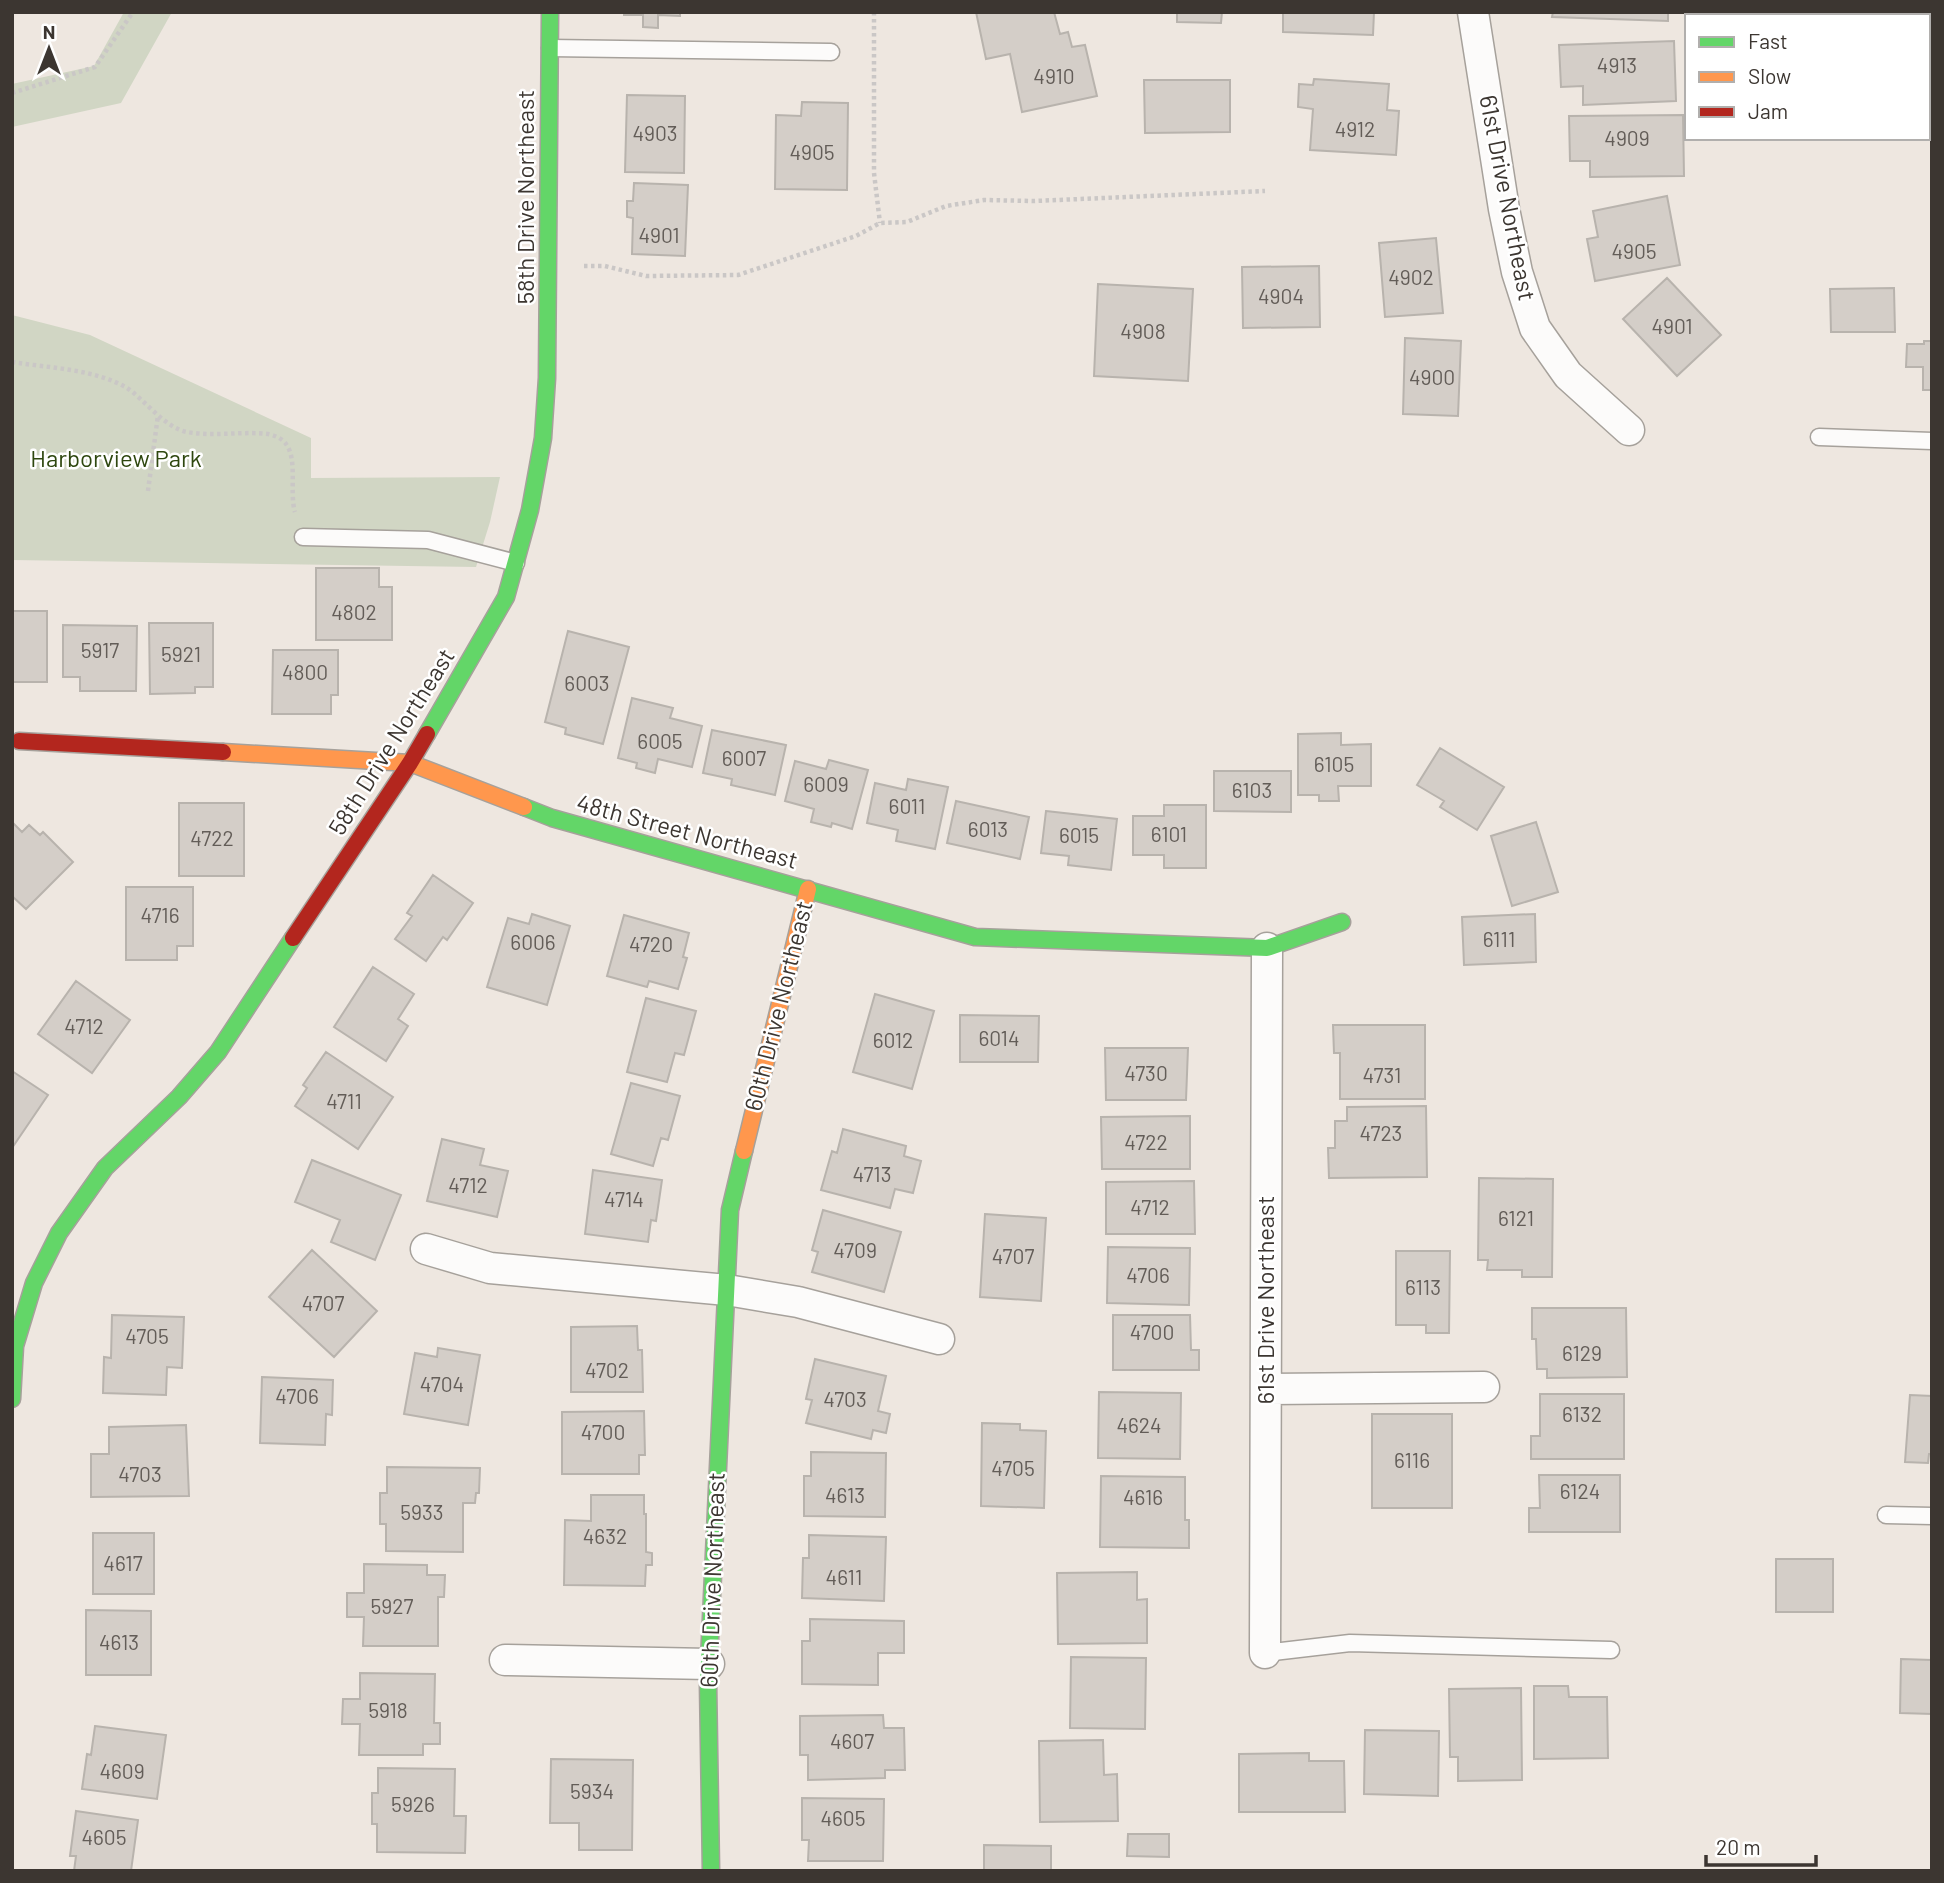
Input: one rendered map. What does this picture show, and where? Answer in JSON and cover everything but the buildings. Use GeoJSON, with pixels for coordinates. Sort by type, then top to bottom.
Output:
{"type":"FeatureCollection","features":[{"type":"Feature","properties":{"kind":"street","name":"58th Drive Northeast"},"geometry":{"type":"LineString","coordinates":[[12,1399],[15,1346],[34,1283],[59,1233],[105,1168],[179,1097],[218,1052],[410,763],[506,597],[530,510],[542,438],[548,378],[550,12]]}},
{"type":"Feature","properties":{"kind":"street","name":"61st Drive Northeast"},"geometry":{"type":"LineString","coordinates":[[1473,12],[1504,209],[1517,272],[1535,328],[1568,374],[1629,430]]}},
{"type":"Feature","properties":{"kind":"street","name":"48th Street Northeast"},"geometry":{"type":"LineString","coordinates":[[19,741],[410,763],[552,818],[975,937],[1267,948],[1342,922]]}},
{"type":"Feature","properties":{"kind":"street","name":"60th Drive Northeast"},"geometry":{"type":"LineString","coordinates":[[711,1871],[709,1664],[730,1210],[808,889]]}},
{"type":"Feature","properties":{"kind":"street","name":"61st Drive Northeast"},"geometry":{"type":"LineString","coordinates":[[1265,1653],[1267,948]]}},
{"type":"Feature","properties":{"kind":"street"},"geometry":{"type":"LineString","coordinates":[[426,1249],[490,1268],[727,1290],[798,1302],[939,1339]]}},
{"type":"Feature","properties":{"kind":"street"},"geometry":{"type":"LineString","coordinates":[[1266,1388],[1484,1387]]}},
{"type":"Feature","properties":{"kind":"street"},"geometry":{"type":"LineString","coordinates":[[505,1660],[709,1664]]}},
{"type":"Feature","properties":{"kind":"lane"},"geometry":{"type":"LineString","coordinates":[[550,48],[831,52]]}},
{"type":"Feature","properties":{"kind":"lane"},"geometry":{"type":"LineString","coordinates":[[1819,437],[1932,441]]}},
{"type":"Feature","properties":{"kind":"lane"},"geometry":{"type":"LineString","coordinates":[[303,537],[428,540],[516,563]]}},
{"type":"Feature","properties":{"kind":"lane"},"geometry":{"type":"LineString","coordinates":[[1886,1515],[1932,1516]]}},
{"type":"Feature","properties":{"kind":"lane"},"geometry":{"type":"LineString","coordinates":[[1265,1653],[1350,1643],[1611,1650]]}},
{"type":"Feature","properties":{"kind":"path"},"geometry":{"type":"LineString","coordinates":[[12,93],[95,67],[133,12]]}},
{"type":"Feature","properties":{"kind":"path"},"geometry":{"type":"LineString","coordinates":[[874,12],[874,173],[880,223]]}},
{"type":"Feature","properties":{"kind":"path"},"geometry":{"type":"LineString","coordinates":[[548,265],[605,267],[646,276],[738,275],[856,236],[880,223],[907,222],[946,206],[984,200],[1034,201],[1265,191]]}},
{"type":"Feature","properties":{"kind":"path"},"geometry":{"type":"LineString","coordinates":[[12,362],[104,376],[129,389],[158,415],[184,432],[216,435],[271,434],[286,442],[292,455],[292,502],[303,537]]}},
{"type":"Feature","properties":{"kind":"path"},"geometry":{"type":"LineString","coordinates":[[148,491],[158,415]]}},
{"type":"Feature","properties":{"kind":"green space"},"geometry":{"type":"Polygon","coordinates":[[[124,12],[172,12],[121,103],[12,127],[12,84],[94,66],[124,12]]]}},
{"type":"Feature","properties":{"kind":"green space","name":"Harborview Park"},"geometry":{"type":"Polygon","coordinates":[[[12,315],[90,335],[311,438],[311,478],[500,477],[476,567],[12,560],[12,315]]]}},
{"type":"Feature","properties":{"kind":"traffic: fast"},"geometry":{"type":"LineString","coordinates":[[427,734],[506,597],[530,510],[543,438],[547,378],[550,12]]}},
{"type":"Feature","properties":{"kind":"traffic: fast"},"geometry":{"type":"LineString","coordinates":[[524,807],[552,818],[975,937],[1267,948],[1342,922]]}},
{"type":"Feature","properties":{"kind":"traffic: fast"},"geometry":{"type":"LineString","coordinates":[[12,1399],[15,1346],[34,1283],[59,1233],[105,1168],[179,1097],[218,1052],[293,938]]}},
{"type":"Feature","properties":{"kind":"traffic: fast"},"geometry":{"type":"LineString","coordinates":[[711,1871],[708,1682],[730,1210],[744,1151]]}},
{"type":"Feature","properties":{"kind":"traffic: slow"},"geometry":{"type":"LineString","coordinates":[[223,752],[410,763],[524,807]]}},
{"type":"Feature","properties":{"kind":"traffic: slow"},"geometry":{"type":"LineString","coordinates":[[744,1151],[808,889]]}},
{"type":"Feature","properties":{"kind":"traffic: jam"},"geometry":{"type":"LineString","coordinates":[[293,938],[427,734]]}},
{"type":"Feature","properties":{"kind":"traffic: jam"},"geometry":{"type":"LineString","coordinates":[[19,741],[223,752]]}}]}
